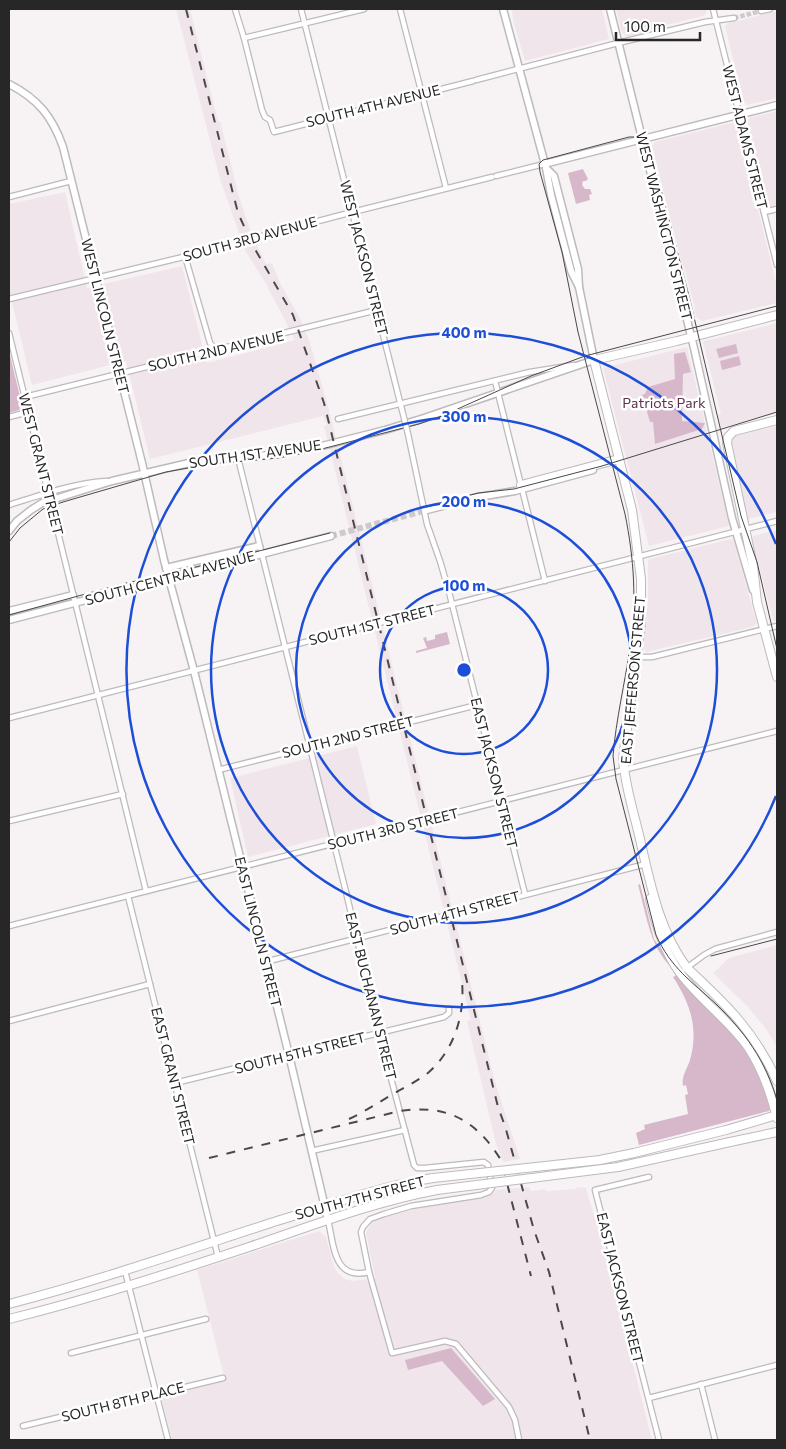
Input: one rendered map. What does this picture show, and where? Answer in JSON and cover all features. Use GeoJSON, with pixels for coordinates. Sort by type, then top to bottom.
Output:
{"type":"FeatureCollection","features":[{"type":"Feature","properties":{"kind":"main road"},"geometry":{"type":"LineString","coordinates":[[503,9],[571,271],[578,287],[594,360]]}},
{"type":"Feature","properties":{"kind":"main road","name":"WEST WASHINGTON STREET"},"geometry":{"type":"LineString","coordinates":[[610,9],[643,139],[736,531],[757,602]]}},
{"type":"Feature","properties":{"kind":"main road","name":"WEST LINCOLN STREET"},"geometry":{"type":"LineString","coordinates":[[9,84],[34,101],[47,113],[63,147],[166,568]]}},
{"type":"Feature","properties":{"kind":"main road","name":"SOUTH 3RD AVENUE"},"geometry":{"type":"LineString","coordinates":[[545,166],[777,105]]}},
{"type":"Feature","properties":{"kind":"main road","name":"SOUTH 1ST AVENUE"},"geometry":{"type":"LineString","coordinates":[[49,497],[144,473],[206,460],[238,458],[322,446],[385,430],[545,378],[582,363],[777,316]]}},
{"type":"Feature","properties":{"kind":"main road","name":"EAST JEFFERSON STREET"},"geometry":{"type":"LineString","coordinates":[[594,360],[632,511],[639,556],[642,596],[641,623],[624,747],[624,770],[648,874],[669,940],[688,968],[722,1000],[750,1033],[769,1062],[777,1081]]}},
{"type":"Feature","properties":{"kind":"main road"},"geometry":{"type":"LineString","coordinates":[[777,420],[734,431],[727,440],[754,575],[757,602],[777,677]]}},
{"type":"Feature","properties":{"kind":"main road"},"geometry":{"type":"LineString","coordinates":[[425,509],[569,475],[619,459]]}},
{"type":"Feature","properties":{"kind":"main road"},"geometry":{"type":"LineString","coordinates":[[9,532],[17,521],[49,497]]}},
{"type":"Feature","properties":{"kind":"main road","name":"SOUTH CENTRAL AVENUE"},"geometry":{"type":"LineString","coordinates":[[9,620],[74,598],[169,579],[260,550],[331,536]]}},
{"type":"Feature","properties":{"kind":"main road"},"geometry":{"type":"LineString","coordinates":[[166,568],[260,550]]}},
{"type":"Feature","properties":{"kind":"main road","name":"EAST LINCOLN STREET"},"geometry":{"type":"LineString","coordinates":[[166,568],[194,671],[328,1220]]}},
{"type":"Feature","properties":{"kind":"main road"},"geometry":{"type":"LineString","coordinates":[[9,611],[74,598]]}},
{"type":"Feature","properties":{"kind":"main road","name":"EAST JEFFERSON STREET"},"geometry":{"type":"LineString","coordinates":[[648,874],[650,896],[656,925],[662,942],[680,973],[726,1020],[749,1049],[762,1073],[777,1116]]}},
{"type":"Feature","properties":{"kind":"main road","name":"SOUTH 7TH STREET"},"geometry":{"type":"LineString","coordinates":[[13,1303],[60,1291],[325,1206],[404,1184],[433,1178],[609,1158],[777,1116]]}},
{"type":"Feature","properties":{"kind":"main road","name":"SOUTH 7TH STREET"},"geometry":{"type":"LineString","coordinates":[[9,1319],[129,1285],[390,1200],[438,1190],[618,1168],[777,1132]]}},
{"type":"Feature","properties":{"kind":"main road"},"geometry":{"type":"LineString","coordinates":[[13,1303],[20,1316]]}},
{"type":"Feature","properties":{"kind":"street"},"geometry":{"type":"LineString","coordinates":[[235,9],[244,38],[364,9]]}},
{"type":"Feature","properties":{"kind":"street","name":"WEST JACKSON STREET"},"geometry":{"type":"LineString","coordinates":[[302,9],[425,509]]}},
{"type":"Feature","properties":{"kind":"street"},"geometry":{"type":"LineString","coordinates":[[400,9],[446,188]]}},
{"type":"Feature","properties":{"kind":"street","name":"WEST ADAMS STREET"},"geometry":{"type":"LineString","coordinates":[[713,9],[777,265]]}},
{"type":"Feature","properties":{"kind":"street"},"geometry":{"type":"LineString","coordinates":[[761,11],[770,9]]}},
{"type":"Feature","properties":{"kind":"street","name":"SOUTH 4TH AVENUE"},"geometry":{"type":"LineString","coordinates":[[244,38],[262,110],[265,117],[270,120],[274,132],[618,43],[734,18]]}},
{"type":"Feature","properties":{"kind":"street","name":"SOUTH 3RD AVENUE"},"geometry":{"type":"LineString","coordinates":[[9,299],[186,256],[446,188],[545,166]]}},
{"type":"Feature","properties":{"kind":"street"},"geometry":{"type":"LineString","coordinates":[[9,197],[71,181]]}},
{"type":"Feature","properties":{"kind":"street"},"geometry":{"type":"LineString","coordinates":[[764,212],[777,208]]}},
{"type":"Feature","properties":{"kind":"street"},"geometry":{"type":"LineString","coordinates":[[186,256],[210,343],[216,350]]}},
{"type":"Feature","properties":{"kind":"street","name":"SOUTH 2ND AVENUE"},"geometry":{"type":"LineString","coordinates":[[25,397],[377,310]]}},
{"type":"Feature","properties":{"kind":"street","name":"WEST GRANT STREET"},"geometry":{"type":"LineString","coordinates":[[9,333],[74,598]]}},
{"type":"Feature","properties":{"kind":"street","name":"SOUTH 1ST AVENUE"},"geometry":{"type":"LineString","coordinates":[[338,420],[530,372],[582,363]]}},
{"type":"Feature","properties":{"kind":"street"},"geometry":{"type":"LineString","coordinates":[[495,381],[545,581]]}},
{"type":"Feature","properties":{"kind":"street"},"geometry":{"type":"LineString","coordinates":[[9,417],[28,412]]}},
{"type":"Feature","properties":{"kind":"street","name":"EAST BUCHANAN STREET"},"geometry":{"type":"LineString","coordinates":[[238,458],[379,1033],[414,1165],[416,1168],[484,1162],[488,1165],[492,1188],[489,1192],[481,1195],[411,1206],[370,1219],[361,1232],[369,1272]]}},
{"type":"Feature","properties":{"kind":"street"},"geometry":{"type":"LineString","coordinates":[[9,505],[49,497]]}},
{"type":"Feature","properties":{"kind":"street","name":"EAST JACKSON STREET"},"geometry":{"type":"LineString","coordinates":[[425,509],[427,524],[440,561],[452,605],[525,894]]}},
{"type":"Feature","properties":{"kind":"street","name":"SOUTH 1ST STREET"},"geometry":{"type":"LineString","coordinates":[[9,718],[777,521]]}},
{"type":"Feature","properties":{"kind":"street"},"geometry":{"type":"LineString","coordinates":[[74,598],[146,891]]}},
{"type":"Feature","properties":{"kind":"street"},"geometry":{"type":"LineString","coordinates":[[637,657],[652,657],[777,626]]}},
{"type":"Feature","properties":{"kind":"street","name":"SOUTH 2ND STREET"},"geometry":{"type":"LineString","coordinates":[[218,770],[477,704]]}},
{"type":"Feature","properties":{"kind":"street","name":"SOUTH 3RD STREET"},"geometry":{"type":"LineString","coordinates":[[9,926],[777,731]]}},
{"type":"Feature","properties":{"kind":"street"},"geometry":{"type":"LineString","coordinates":[[9,821],[123,794]]}},
{"type":"Feature","properties":{"kind":"street","name":"SOUTH 4TH STREET"},"geometry":{"type":"LineString","coordinates":[[265,962],[646,864]]}},
{"type":"Feature","properties":{"kind":"street","name":"EAST GRANT STREET"},"geometry":{"type":"LineString","coordinates":[[128,896],[218,1257]]}},
{"type":"Feature","properties":{"kind":"street"},"geometry":{"type":"LineString","coordinates":[[680,973],[715,949],[777,932]]}},
{"type":"Feature","properties":{"kind":"street"},"geometry":{"type":"LineString","coordinates":[[9,1021],[150,984]]}},
{"type":"Feature","properties":{"kind":"street","name":"SOUTH 5TH STREET"},"geometry":{"type":"LineString","coordinates":[[175,1083],[444,1017],[449,1009]]}},
{"type":"Feature","properties":{"kind":"street"},"geometry":{"type":"LineString","coordinates":[[311,1150],[404,1130]]}},
{"type":"Feature","properties":{"kind":"street","name":"EAST JACKSON STREET"},"geometry":{"type":"LineString","coordinates":[[649,1177],[595,1190],[659,1440]]}},
{"type":"Feature","properties":{"kind":"street","name":"EAST LINCOLN STREET"},"geometry":{"type":"LineString","coordinates":[[328,1220],[337,1259],[342,1267],[347,1272],[354,1274],[369,1272]]}},
{"type":"Feature","properties":{"kind":"street"},"geometry":{"type":"LineString","coordinates":[[125,1271],[168,1440]]}},
{"type":"Feature","properties":{"kind":"street"},"geometry":{"type":"LineString","coordinates":[[369,1272],[392,1353],[445,1341],[456,1344],[509,1407],[515,1420],[519,1440]]}},
{"type":"Feature","properties":{"kind":"street"},"geometry":{"type":"LineString","coordinates":[[71,1353],[206,1319]]}},
{"type":"Feature","properties":{"kind":"street"},"geometry":{"type":"LineString","coordinates":[[649,1398],[777,1366]]}},
{"type":"Feature","properties":{"kind":"street","name":"SOUTH 8TH PLACE"},"geometry":{"type":"LineString","coordinates":[[22,1426],[223,1378]]}},
{"type":"Feature","properties":{"kind":"street"},"geometry":{"type":"LineString","coordinates":[[702,1384],[715,1440]]}},
{"type":"Feature","properties":{"kind":"shaded area"},"geometry":{"type":"Polygon","coordinates":[[[176,9],[190,9],[218,121],[220,121],[239,196],[251,233],[266,264],[272,263],[281,285],[300,318],[310,343],[330,414],[495,1082],[520,1159],[503,1162],[496,1144],[467,1021],[471,1020],[324,426],[327,425],[323,416],[150,459],[126,361],[32,385],[9,290],[9,204],[65,192],[87,288],[182,266],[207,363],[295,340],[266,284],[245,250],[220,179],[176,9]]]}},
{"type":"Feature","properties":{"kind":"shaded area"},"geometry":{"type":"Polygon","coordinates":[[[512,9],[602,9],[609,39],[525,61],[513,20],[512,9]]]}},
{"type":"Feature","properties":{"kind":"shaded area"},"geometry":{"type":"Polygon","coordinates":[[[616,9],[707,10],[703,16],[646,30],[644,33],[627,37],[622,33],[616,9]]]}},
{"type":"Feature","properties":{"kind":"shaded area"},"geometry":{"type":"Polygon","coordinates":[[[777,11],[777,98],[747,105],[743,99],[725,26],[729,23],[777,11]]]}},
{"type":"Feature","properties":{"kind":"shaded area"},"geometry":{"type":"Polygon","coordinates":[[[777,111],[777,205],[769,207],[766,206],[764,200],[767,199],[747,121],[749,118],[777,111]]]}},
{"type":"Feature","properties":{"kind":"shaded area"},"geometry":{"type":"Polygon","coordinates":[[[736,123],[738,127],[777,287],[777,303],[702,321],[694,313],[695,308],[652,146],[655,142],[736,123]]]}},
{"type":"Feature","properties":{"kind":"shaded area"},"geometry":{"type":"Polygon","coordinates":[[[777,323],[777,412],[721,428],[718,415],[721,414],[703,342],[777,323]]]}},
{"type":"Feature","properties":{"kind":"shaded area"},"geometry":{"type":"Polygon","coordinates":[[[687,347],[729,526],[649,546],[603,368],[687,347]]]}},
{"type":"Feature","properties":{"kind":"shaded area"},"geometry":{"type":"Polygon","coordinates":[[[777,426],[777,512],[748,519],[745,516],[740,491],[742,490],[729,444],[735,435],[777,426]]]}},
{"type":"Feature","properties":{"kind":"shaded area"},"geometry":{"type":"Polygon","coordinates":[[[777,530],[777,620],[775,621],[773,620],[752,539],[753,536],[777,530]]]}},
{"type":"Feature","properties":{"kind":"shaded area"},"geometry":{"type":"Polygon","coordinates":[[[731,539],[734,542],[757,624],[752,627],[646,652],[643,647],[648,600],[648,561],[731,539]]]}},
{"type":"Feature","properties":{"kind":"shaded area"},"geometry":{"type":"Polygon","coordinates":[[[357,746],[376,824],[248,857],[230,778],[357,746]]]}},
{"type":"Feature","properties":{"kind":"shaded area"},"geometry":{"type":"Polygon","coordinates":[[[777,945],[777,1047],[766,1029],[748,1007],[713,973],[729,958],[777,945]]]}},
{"type":"Feature","properties":{"kind":"shaded area"},"geometry":{"type":"Polygon","coordinates":[[[529,1187],[531,1191],[586,1188],[602,1242],[652,1440],[172,1440],[161,1396],[225,1380],[197,1270],[319,1231],[326,1237],[334,1267],[345,1279],[353,1281],[375,1278],[366,1233],[372,1221],[437,1204],[483,1198],[491,1195],[496,1190],[529,1187]]]}},
{"type":"Feature","properties":{"kind":"green space"},"geometry":{"type":"Polygon","coordinates":[[[583,169],[588,179],[583,181],[582,185],[585,189],[590,189],[592,194],[589,195],[590,200],[576,204],[568,173],[583,169]]]}},
{"type":"Feature","properties":{"kind":"green space"},"geometry":{"type":"Polygon","coordinates":[[[736,344],[738,353],[719,358],[716,349],[736,344]]]}},
{"type":"Feature","properties":{"kind":"green space"},"geometry":{"type":"Polygon","coordinates":[[[9,351],[22,405],[19,410],[9,413],[9,351]]]}},
{"type":"Feature","properties":{"kind":"green space","name":"Patriots Park"},"geometry":{"type":"Polygon","coordinates":[[[685,352],[691,372],[683,374],[682,421],[705,423],[702,429],[655,444],[653,422],[650,422],[642,395],[645,394],[648,387],[675,379],[674,354],[685,352]]]}},
{"type":"Feature","properties":{"kind":"green space"},"geometry":{"type":"Polygon","coordinates":[[[739,356],[741,365],[722,370],[720,361],[739,356]]]}},
{"type":"Feature","properties":{"kind":"green space"},"geometry":{"type":"Polygon","coordinates":[[[447,632],[450,644],[416,653],[416,651],[427,648],[423,638],[426,637],[427,641],[435,639],[435,635],[447,632]]]}},
{"type":"Feature","properties":{"kind":"green space"},"geometry":{"type":"Polygon","coordinates":[[[640,884],[654,939],[671,964],[669,965],[662,956],[653,937],[638,885],[640,884]]]}},
{"type":"Feature","properties":{"kind":"green space"},"geometry":{"type":"Polygon","coordinates":[[[677,975],[743,1045],[759,1073],[770,1106],[769,1111],[639,1145],[636,1133],[645,1129],[644,1125],[688,1114],[685,1095],[688,1094],[686,1085],[683,1086],[683,1083],[693,1048],[694,1037],[688,1006],[673,977],[677,975]]]}},
{"type":"Feature","properties":{"kind":"green space"},"geometry":{"type":"Polygon","coordinates":[[[451,1348],[495,1399],[483,1406],[442,1361],[408,1370],[405,1360],[451,1348]]]}},
{"type":"Feature","properties":{"kind":"tunnel"},"geometry":{"type":"LineString","coordinates":[[734,18],[761,11]]}},
{"type":"Feature","properties":{"kind":"tunnel"},"geometry":{"type":"LineString","coordinates":[[331,536],[427,510]]}},
{"type":"Feature","properties":{"kind":"tram line"},"geometry":{"type":"LineString","coordinates":[[777,649],[757,562],[741,516],[689,296],[649,144],[641,137],[629,137],[543,160],[539,164],[540,172],[562,252],[578,332],[625,514],[631,547],[634,580],[632,630],[614,742],[613,756],[616,779],[656,935],[675,965],[726,1014],[745,1036],[767,1072],[777,1100]]}},
{"type":"Feature","properties":{"kind":"tram line"},"geometry":{"type":"LineString","coordinates":[[9,542],[20,528],[43,509],[63,502],[166,472],[211,464],[278,458],[310,452],[419,424],[442,416],[531,376],[585,356],[777,306]]}},
{"type":"Feature","properties":{"kind":"tram line"},"geometry":{"type":"LineString","coordinates":[[427,507],[478,493],[514,489],[602,466],[777,412]]}},
{"type":"Feature","properties":{"kind":"tram line"},"geometry":{"type":"LineString","coordinates":[[9,615],[122,584],[330,533]]}},
{"type":"Feature","properties":{"kind":"tram line"},"geometry":{"type":"LineString","coordinates":[[711,956],[777,939]]}},
{"type":"Feature","properties":{"kind":"railway"},"geometry":{"type":"LineString","coordinates":[[186,9],[238,213],[252,244],[293,315],[324,403],[498,1107],[534,1230],[549,1272],[590,1440]]}},
{"type":"Feature","properties":{"kind":"railway"},"geometry":{"type":"LineString","coordinates":[[349,1119],[420,1078],[438,1063],[451,1043],[456,1031],[462,1007],[462,982]]}},
{"type":"Feature","properties":{"kind":"railway"},"geometry":{"type":"LineString","coordinates":[[209,1158],[400,1111],[417,1109],[446,1113],[459,1118],[481,1134],[501,1160],[531,1276]]}}]}
